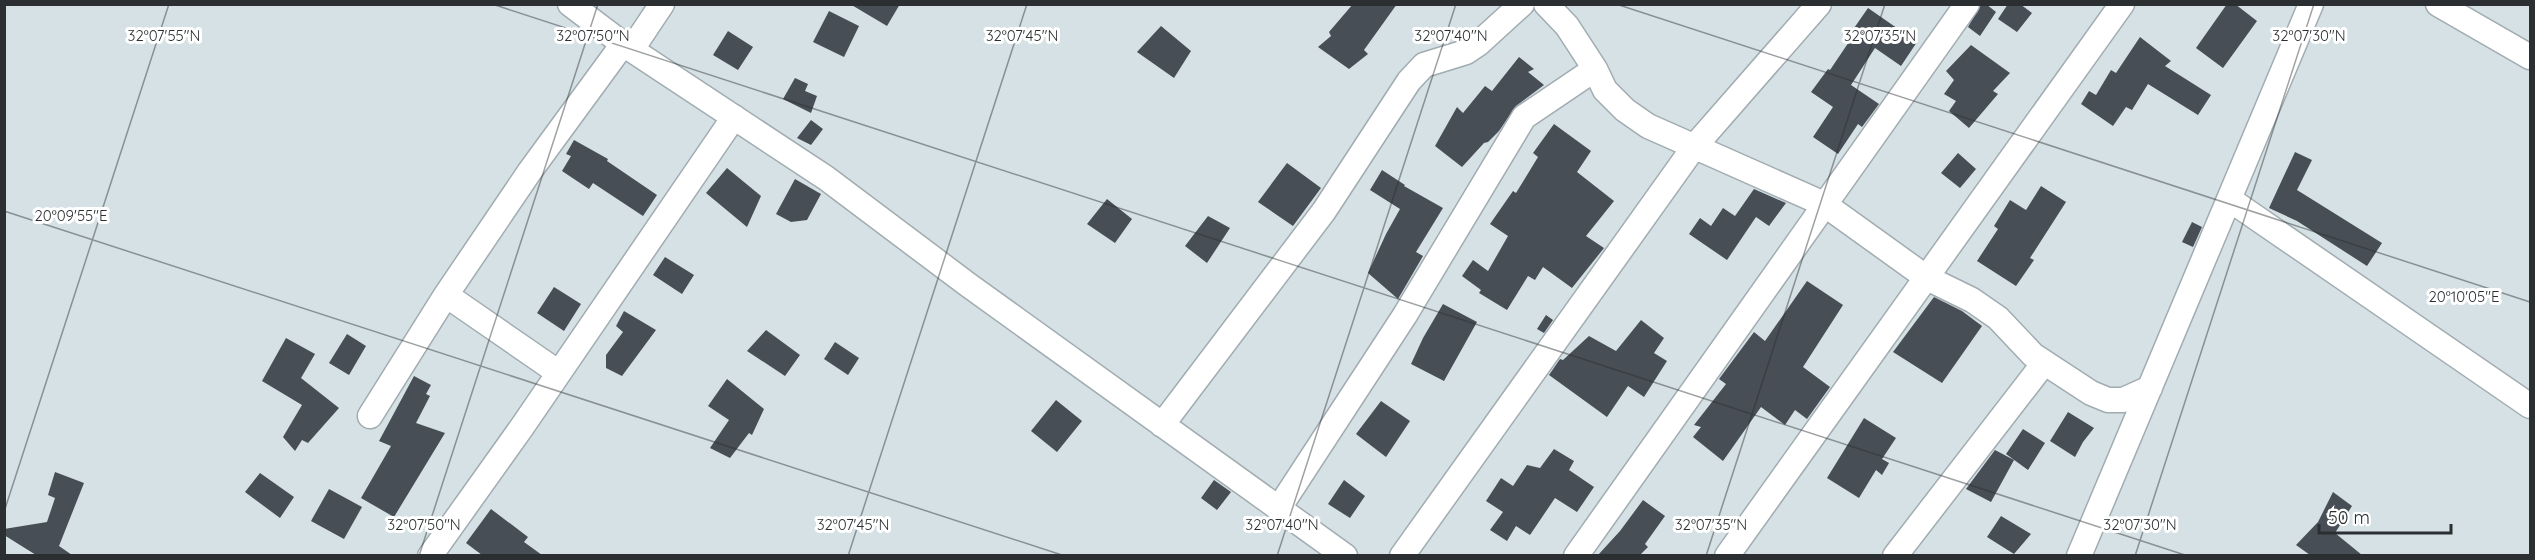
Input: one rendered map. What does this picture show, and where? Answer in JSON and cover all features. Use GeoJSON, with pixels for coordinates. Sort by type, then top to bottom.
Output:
{"type":"FeatureCollection","features":[{"type":"Feature","properties":{"kind":"street"},"geometry":{"type":"LineString","coordinates":[[570,4],[627,46],[826,178],[967,284],[1345,555]]}},
{"type":"Feature","properties":{"kind":"street"},"geometry":{"type":"LineString","coordinates":[[370,416],[446,294],[530,171],[662,4]]}},
{"type":"Feature","properties":{"kind":"street"},"geometry":{"type":"LineString","coordinates":[[1162,425],[1324,211],[1409,81],[1424,65],[1466,52],[1478,44],[1522,4]]}},
{"type":"Feature","properties":{"kind":"street"},"geometry":{"type":"LineString","coordinates":[[1546,4],[1567,26],[1595,69],[1605,90],[1625,110],[1648,126],[1824,204],[1927,278],[1972,300],[1998,318],[2044,363],[2091,393],[2108,400],[2123,399],[2150,388]]}},
{"type":"Feature","properties":{"kind":"street"},"geometry":{"type":"LineString","coordinates":[[1402,555],[1694,147],[1819,4]]}},
{"type":"Feature","properties":{"kind":"street"},"geometry":{"type":"LineString","coordinates":[[1576,555],[1967,4]]}},
{"type":"Feature","properties":{"kind":"street"},"geometry":{"type":"LineString","coordinates":[[1727,555],[2122,4]]}},
{"type":"Feature","properties":{"kind":"street"},"geometry":{"type":"LineString","coordinates":[[2079,555],[2311,4]]}},
{"type":"Feature","properties":{"kind":"street"},"geometry":{"type":"LineString","coordinates":[[2438,4],[2477,14],[2530,57]]}},
{"type":"Feature","properties":{"kind":"street"},"geometry":{"type":"LineString","coordinates":[[1279,508],[1405,315],[1524,117],[1595,69]]}},
{"type":"Feature","properties":{"kind":"street"},"geometry":{"type":"LineString","coordinates":[[430,555],[559,373],[735,117]]}},
{"type":"Feature","properties":{"kind":"street"},"geometry":{"type":"LineString","coordinates":[[2229,199],[2530,406]]}},
{"type":"Feature","properties":{"kind":"street"},"geometry":{"type":"LineString","coordinates":[[446,294],[559,373]]}},
{"type":"Feature","properties":{"kind":"street"},"geometry":{"type":"LineString","coordinates":[[1895,555],[2044,363]]}},
{"type":"Feature","properties":{"kind":"building"},"geometry":{"type":"Polygon","coordinates":[[[850,4],[900,4],[887,26],[850,4]]]}},
{"type":"Feature","properties":{"kind":"building"},"geometry":{"type":"Polygon","coordinates":[[[1353,4],[1397,4],[1364,50],[1368,54],[1349,69],[1318,47],[1331,36],[1329,32],[1353,4]]]}},
{"type":"Feature","properties":{"kind":"building"},"geometry":{"type":"Polygon","coordinates":[[[1981,4],[1986,4],[1996,12],[1980,36],[1968,27],[1981,4]]]}},
{"type":"Feature","properties":{"kind":"building"},"geometry":{"type":"Polygon","coordinates":[[[2008,4],[2020,4],[2032,13],[2017,32],[1998,19],[2008,4]]]}},
{"type":"Feature","properties":{"kind":"building"},"geometry":{"type":"Polygon","coordinates":[[[2227,4],[2235,4],[2257,21],[2223,68],[2196,48],[2227,4]]]}},
{"type":"Feature","properties":{"kind":"building"},"geometry":{"type":"Polygon","coordinates":[[[1868,8],[1917,42],[1901,66],[1875,48],[1851,85],[1879,104],[1862,127],[1858,124],[1838,154],[1813,137],[1833,107],[1811,92],[1828,69],[1830,70],[1855,33],[1852,31],[1868,8]]]}},
{"type":"Feature","properties":{"kind":"building"},"geometry":{"type":"Polygon","coordinates":[[[829,11],[859,26],[844,57],[813,42],[829,11]]]}},
{"type":"Feature","properties":{"kind":"building"},"geometry":{"type":"Polygon","coordinates":[[[1161,26],[1191,51],[1174,78],[1137,52],[1161,26]]]}},
{"type":"Feature","properties":{"kind":"building"},"geometry":{"type":"Polygon","coordinates":[[[728,31],[753,47],[738,70],[713,55],[728,31]]]}},
{"type":"Feature","properties":{"kind":"building"},"geometry":{"type":"Polygon","coordinates":[[[2140,37],[2171,61],[2165,66],[2211,95],[2198,115],[2148,84],[2132,110],[2126,107],[2113,126],[2081,104],[2089,91],[2096,95],[2111,70],[2116,73],[2140,37]]]}},
{"type":"Feature","properties":{"kind":"building"},"geometry":{"type":"Polygon","coordinates":[[[1971,45],[2010,73],[1993,91],[1998,94],[1969,128],[1949,111],[1956,101],[1944,94],[1954,80],[1946,71],[1971,45]]]}},
{"type":"Feature","properties":{"kind":"building"},"geometry":{"type":"Polygon","coordinates":[[[1519,57],[1534,69],[1528,72],[1544,85],[1516,106],[1499,131],[1484,143],[1462,167],[1435,146],[1457,107],[1463,113],[1485,86],[1492,91],[1519,57]]]}},
{"type":"Feature","properties":{"kind":"building"},"geometry":{"type":"Polygon","coordinates":[[[795,78],[808,84],[805,91],[817,96],[811,113],[783,99],[795,78]]]}},
{"type":"Feature","properties":{"kind":"building"},"geometry":{"type":"Polygon","coordinates":[[[811,120],[823,129],[811,145],[797,138],[811,120]]]}},
{"type":"Feature","properties":{"kind":"building"},"geometry":{"type":"Polygon","coordinates":[[[1554,124],[1591,151],[1577,172],[1614,201],[1586,236],[1604,248],[1572,288],[1543,267],[1535,280],[1528,276],[1507,310],[1479,293],[1481,290],[1462,276],[1473,260],[1488,271],[1508,236],[1490,224],[1513,191],[1516,193],[1538,157],[1533,153],[1554,124]]]}},
{"type":"Feature","properties":{"kind":"building"},"geometry":{"type":"Polygon","coordinates":[[[574,140],[608,159],[607,161],[657,195],[643,216],[593,183],[589,189],[562,171],[571,156],[566,154],[574,140]]]}},
{"type":"Feature","properties":{"kind":"building"},"geometry":{"type":"Polygon","coordinates":[[[2295,152],[2312,160],[2297,190],[2382,243],[2367,266],[2297,221],[2269,208],[2295,152]]]}},
{"type":"Feature","properties":{"kind":"building"},"geometry":{"type":"Polygon","coordinates":[[[1958,153],[1976,169],[1960,188],[1941,173],[1958,153]]]}},
{"type":"Feature","properties":{"kind":"building"},"geometry":{"type":"Polygon","coordinates":[[[1287,163],[1321,188],[1293,226],[1258,202],[1287,163]]]}},
{"type":"Feature","properties":{"kind":"building"},"geometry":{"type":"Polygon","coordinates":[[[727,168],[761,196],[747,227],[706,193],[727,168]]]}},
{"type":"Feature","properties":{"kind":"building"},"geometry":{"type":"Polygon","coordinates":[[[1382,170],[1404,186],[1443,208],[1416,252],[1423,256],[1398,299],[1368,273],[1400,209],[1370,190],[1382,170]]]}},
{"type":"Feature","properties":{"kind":"building"},"geometry":{"type":"Polygon","coordinates":[[[795,179],[821,194],[807,220],[791,222],[776,214],[795,179]]]}},
{"type":"Feature","properties":{"kind":"building"},"geometry":{"type":"Polygon","coordinates":[[[2041,186],[2066,202],[2030,258],[2034,260],[2016,286],[1977,261],[1998,229],[1994,226],[2010,200],[2026,210],[2041,186]]]}},
{"type":"Feature","properties":{"kind":"building"},"geometry":{"type":"Polygon","coordinates":[[[1754,189],[1786,203],[1769,226],[1756,217],[1727,260],[1689,234],[1700,218],[1711,226],[1723,208],[1735,216],[1754,189]]]}},
{"type":"Feature","properties":{"kind":"building"},"geometry":{"type":"Polygon","coordinates":[[[1107,199],[1132,219],[1115,243],[1087,224],[1107,199]]]}},
{"type":"Feature","properties":{"kind":"building"},"geometry":{"type":"Polygon","coordinates":[[[1208,216],[1230,228],[1207,263],[1185,246],[1208,216]]]}},
{"type":"Feature","properties":{"kind":"building"},"geometry":{"type":"Polygon","coordinates":[[[2192,222],[2202,227],[2193,247],[2182,242],[2192,222]]]}},
{"type":"Feature","properties":{"kind":"building"},"geometry":{"type":"Polygon","coordinates":[[[665,257],[694,275],[682,294],[653,275],[665,257]]]}},
{"type":"Feature","properties":{"kind":"building"},"geometry":{"type":"Polygon","coordinates":[[[1807,281],[1843,305],[1803,367],[1830,387],[1807,419],[1795,410],[1785,425],[1761,407],[1723,461],[1693,437],[1701,427],[1694,425],[1726,384],[1719,379],[1754,332],[1765,341],[1807,281]]]}},
{"type":"Feature","properties":{"kind":"building"},"geometry":{"type":"Polygon","coordinates":[[[554,287],[581,304],[564,331],[537,313],[554,287]]]}},
{"type":"Feature","properties":{"kind":"building"},"geometry":{"type":"Polygon","coordinates":[[[1934,297],[1962,311],[1982,326],[1942,383],[1893,352],[1934,297]]]}},
{"type":"Feature","properties":{"kind":"building"},"geometry":{"type":"Polygon","coordinates":[[[1443,304],[1477,322],[1444,381],[1411,364],[1443,304]]]}},
{"type":"Feature","properties":{"kind":"building"},"geometry":{"type":"Polygon","coordinates":[[[624,311],[656,330],[622,376],[606,368],[606,355],[623,332],[616,326],[624,311]]]}},
{"type":"Feature","properties":{"kind":"building"},"geometry":{"type":"Polygon","coordinates":[[[1546,315],[1553,320],[1544,333],[1537,329],[1546,315]]]}},
{"type":"Feature","properties":{"kind":"building"},"geometry":{"type":"Polygon","coordinates":[[[1641,320],[1664,338],[1654,353],[1667,361],[1644,397],[1628,386],[1607,417],[1549,375],[1560,359],[1563,360],[1589,336],[1616,351],[1641,320]]]}},
{"type":"Feature","properties":{"kind":"building"},"geometry":{"type":"Polygon","coordinates":[[[766,330],[800,355],[785,376],[747,351],[766,330]]]}},
{"type":"Feature","properties":{"kind":"building"},"geometry":{"type":"Polygon","coordinates":[[[347,334],[366,346],[349,375],[329,363],[347,334]]]}},
{"type":"Feature","properties":{"kind":"building"},"geometry":{"type":"Polygon","coordinates":[[[286,338],[315,354],[301,378],[339,408],[308,443],[302,440],[295,451],[283,437],[302,405],[262,381],[286,338]]]}},
{"type":"Feature","properties":{"kind":"building"},"geometry":{"type":"Polygon","coordinates":[[[835,342],[859,358],[848,375],[824,359],[835,342]]]}},
{"type":"Feature","properties":{"kind":"building"},"geometry":{"type":"Polygon","coordinates":[[[414,376],[431,385],[426,394],[430,396],[416,423],[445,433],[394,517],[361,498],[391,446],[379,441],[414,376]]]}},
{"type":"Feature","properties":{"kind":"building"},"geometry":{"type":"Polygon","coordinates":[[[727,379],[764,409],[752,435],[749,433],[730,458],[710,448],[729,420],[708,406],[727,379]]]}},
{"type":"Feature","properties":{"kind":"building"},"geometry":{"type":"Polygon","coordinates":[[[1056,400],[1082,421],[1057,452],[1031,431],[1056,400]]]}},
{"type":"Feature","properties":{"kind":"building"},"geometry":{"type":"Polygon","coordinates":[[[1381,401],[1410,421],[1386,457],[1356,434],[1381,401]]]}},
{"type":"Feature","properties":{"kind":"building"},"geometry":{"type":"Polygon","coordinates":[[[2068,412],[2094,428],[2075,457],[2050,441],[2068,412]]]}},
{"type":"Feature","properties":{"kind":"building"},"geometry":{"type":"Polygon","coordinates":[[[1864,418],[1896,438],[1882,459],[1889,463],[1882,475],[1876,470],[1859,498],[1827,478],[1864,418]]]}},
{"type":"Feature","properties":{"kind":"building"},"geometry":{"type":"Polygon","coordinates":[[[2023,429],[2045,443],[2028,470],[2006,454],[2023,429]]]}},
{"type":"Feature","properties":{"kind":"building"},"geometry":{"type":"Polygon","coordinates":[[[1554,449],[1574,461],[1569,470],[1594,487],[1577,512],[1555,498],[1530,535],[1516,526],[1507,541],[1490,530],[1503,512],[1486,501],[1501,478],[1513,486],[1527,465],[1540,468],[1554,449]]]}},
{"type":"Feature","properties":{"kind":"building"},"geometry":{"type":"Polygon","coordinates":[[[1995,450],[2014,460],[1991,502],[1966,489],[1995,450]]]}},
{"type":"Feature","properties":{"kind":"building"},"geometry":{"type":"Polygon","coordinates":[[[55,472],[84,483],[59,546],[72,555],[36,555],[4,535],[4,529],[47,522],[55,498],[48,495],[55,472]]]}},
{"type":"Feature","properties":{"kind":"building"},"geometry":{"type":"Polygon","coordinates":[[[260,473],[294,497],[280,518],[245,492],[260,473]]]}},
{"type":"Feature","properties":{"kind":"building"},"geometry":{"type":"Polygon","coordinates":[[[1214,480],[1231,492],[1217,510],[1201,498],[1214,480]]]}},
{"type":"Feature","properties":{"kind":"building"},"geometry":{"type":"Polygon","coordinates":[[[1344,480],[1365,496],[1350,518],[1328,504],[1344,480]]]}},
{"type":"Feature","properties":{"kind":"building"},"geometry":{"type":"Polygon","coordinates":[[[329,489],[362,507],[344,539],[311,521],[329,489]]]}},
{"type":"Feature","properties":{"kind":"building"},"geometry":{"type":"Polygon","coordinates":[[[2333,492],[2352,506],[2335,533],[2362,555],[2310,555],[2296,545],[2318,522],[2333,492]]]}},
{"type":"Feature","properties":{"kind":"building"},"geometry":{"type":"Polygon","coordinates":[[[1643,500],[1665,516],[1645,544],[1648,547],[1640,555],[1598,555],[1620,531],[1643,500]]]}},
{"type":"Feature","properties":{"kind":"building"},"geometry":{"type":"Polygon","coordinates":[[[491,509],[528,537],[524,542],[542,555],[482,555],[466,543],[491,509]]]}},
{"type":"Feature","properties":{"kind":"building"},"geometry":{"type":"Polygon","coordinates":[[[2001,516],[2031,534],[2014,554],[1987,537],[2001,516]]]}}]}
